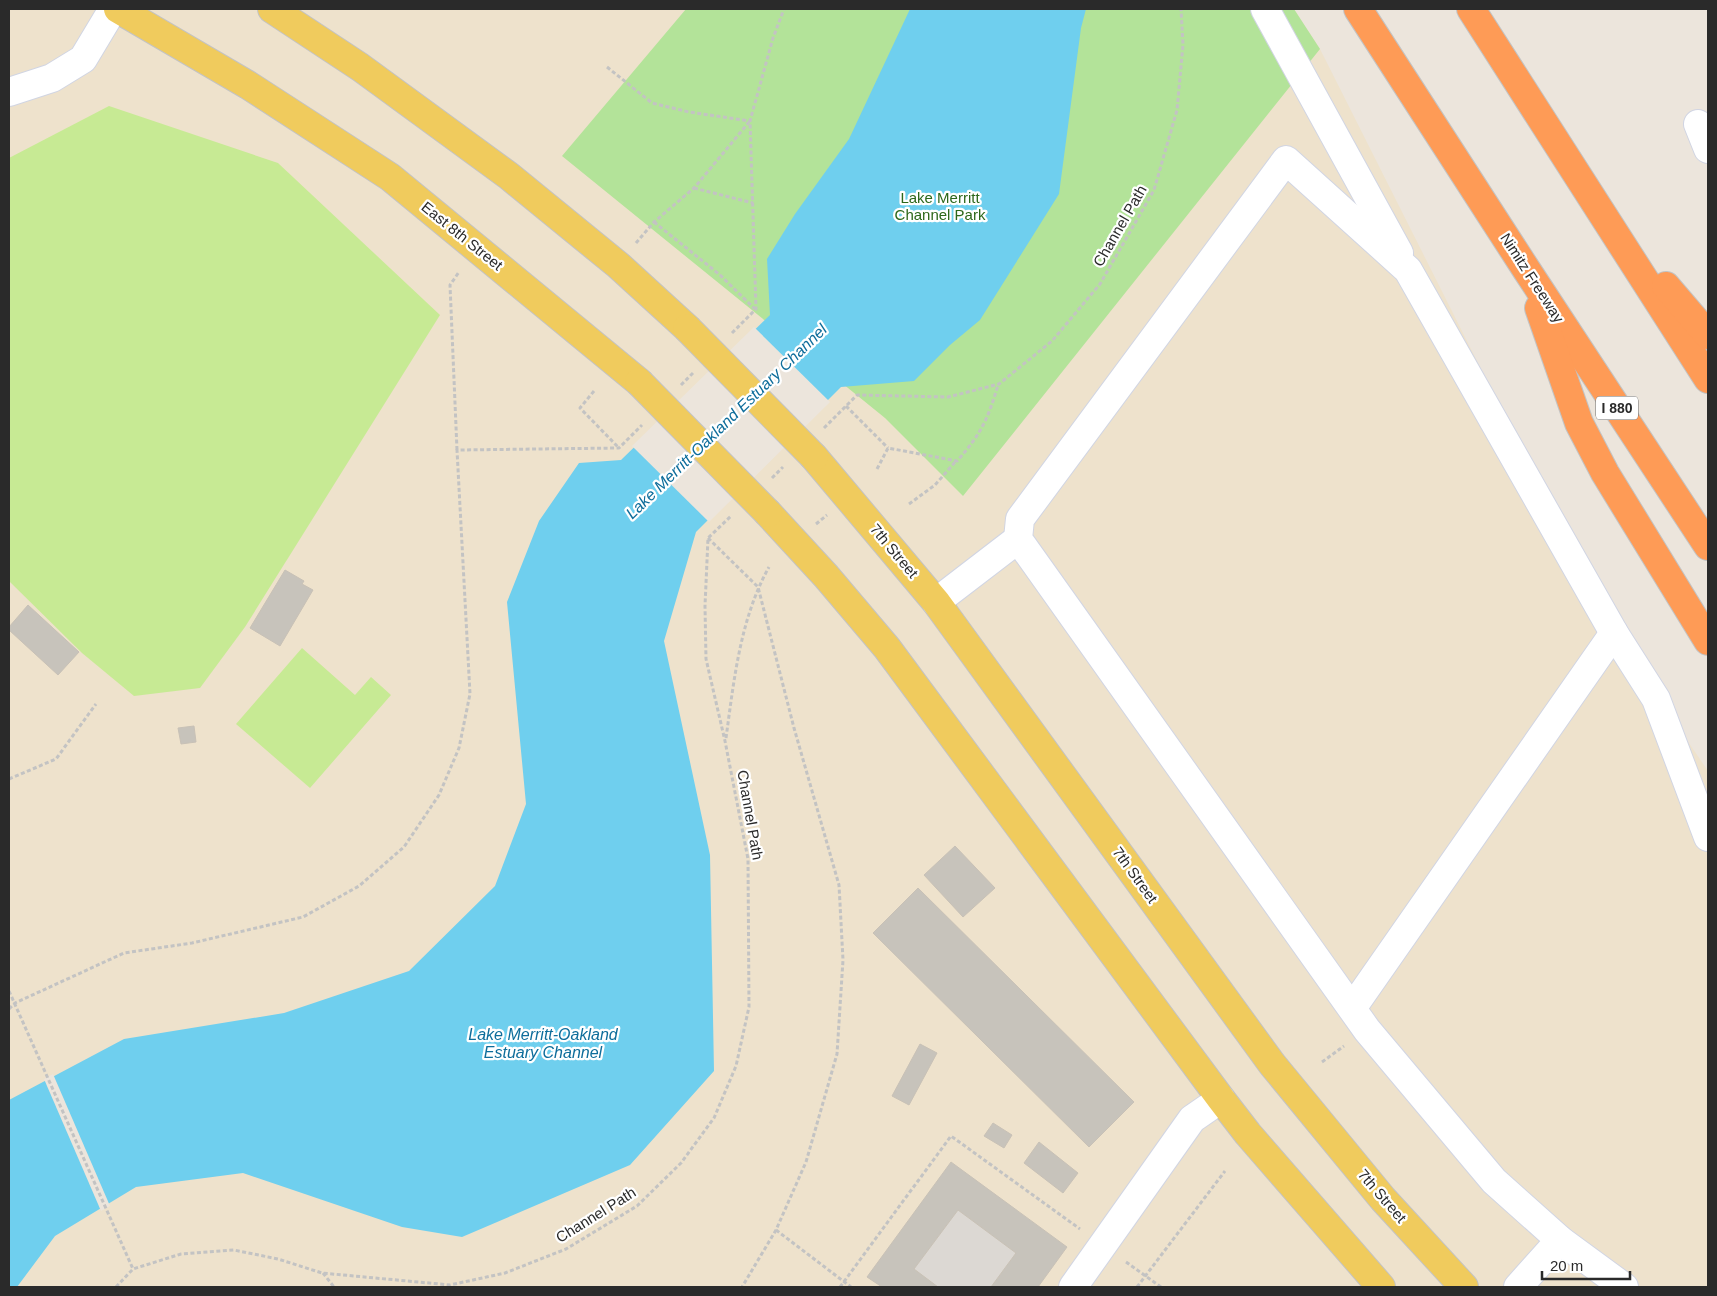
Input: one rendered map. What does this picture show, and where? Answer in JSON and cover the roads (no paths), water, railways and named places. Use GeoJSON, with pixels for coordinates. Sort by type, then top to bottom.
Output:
{"type":"FeatureCollection","features":[{"type":"Feature","properties":{"kind":"highway","name":"Nimitz Freeway"},"geometry":{"type":"LineString","coordinates":[[1358,9],[1708,546]]}},
{"type":"Feature","properties":{"kind":"highway"},"geometry":{"type":"LineString","coordinates":[[1471,9],[1708,380]]}},
{"type":"Feature","properties":{"kind":"highway"},"geometry":{"type":"LineString","coordinates":[[1605,218],[1708,335]]}},
{"type":"Feature","properties":{"kind":"highway"},"geometry":{"type":"LineString","coordinates":[[1526,269],[1578,423],[1605,473],[1708,641]]}},
{"type":"Feature","properties":{"kind":"main road","name":"East 8th Street"},"geometry":{"type":"LineString","coordinates":[[118,9],[248,85],[390,177],[639,382],[768,513],[826,576],[887,648],[1221,1099]]}},
{"type":"Feature","properties":{"kind":"main road","name":"7th Street"},"geometry":{"type":"LineString","coordinates":[[272,9],[360,67],[509,176],[618,265],[817,445],[936,602],[1272,1064],[1384,1199],[1464,1287]]}},
{"type":"Feature","properties":{"kind":"main road"},"geometry":{"type":"LineString","coordinates":[[1221,1099],[1248,1134],[1381,1287]]}},
{"type":"Feature","properties":{"kind":"street"},"geometry":{"type":"LineString","coordinates":[[9,92],[52,78],[83,59],[113,9]]}},
{"type":"Feature","properties":{"kind":"street"},"geometry":{"type":"LineString","coordinates":[[1265,9],[1408,270],[1614,633],[1656,699],[1708,837]]}},
{"type":"Feature","properties":{"kind":"street"},"geometry":{"type":"LineString","coordinates":[[1698,124],[1708,149]]}},
{"type":"Feature","properties":{"kind":"street"},"geometry":{"type":"LineString","coordinates":[[1408,270],[1286,160],[1020,519],[1018,539],[1367,1030],[1494,1181],[1560,1240],[1624,1287]]}},
{"type":"Feature","properties":{"kind":"street"},"geometry":{"type":"LineString","coordinates":[[936,602],[1018,539]]}},
{"type":"Feature","properties":{"kind":"street"},"geometry":{"type":"LineString","coordinates":[[1352,1007],[1614,633]]}},
{"type":"Feature","properties":{"kind":"street"},"geometry":{"type":"LineString","coordinates":[[1073,1287],[1192,1119],[1221,1099]]}},
{"type":"Feature","properties":{"kind":"street"},"geometry":{"type":"LineString","coordinates":[[1518,1287],[1560,1240]]}},
{"type":"Feature","properties":{"kind":"water","name":"Lake Merritt-Oakland Estuary Channel"},"geometry":{"type":"Polygon","coordinates":[[[910,9],[1086,9],[1081,28],[1059,194],[980,320],[950,345],[914,381],[841,387],[696,532],[664,641],[710,855],[714,1071],[630,1165],[462,1237],[402,1227],[243,1173],[136,1187],[55,1236],[17,1287],[9,1287],[9,1100],[124,1039],[284,1013],[409,971],[495,886],[526,804],[507,602],[539,521],[579,463],[621,460],[770,315],[767,259],[795,214],[849,139],[910,9]]]}},
{"type":"Feature","properties":{"kind":"park label","name":"Lake Merritt Channel Park"},"geometry":{"type":"Point","coordinates":[940,206]}}]}
